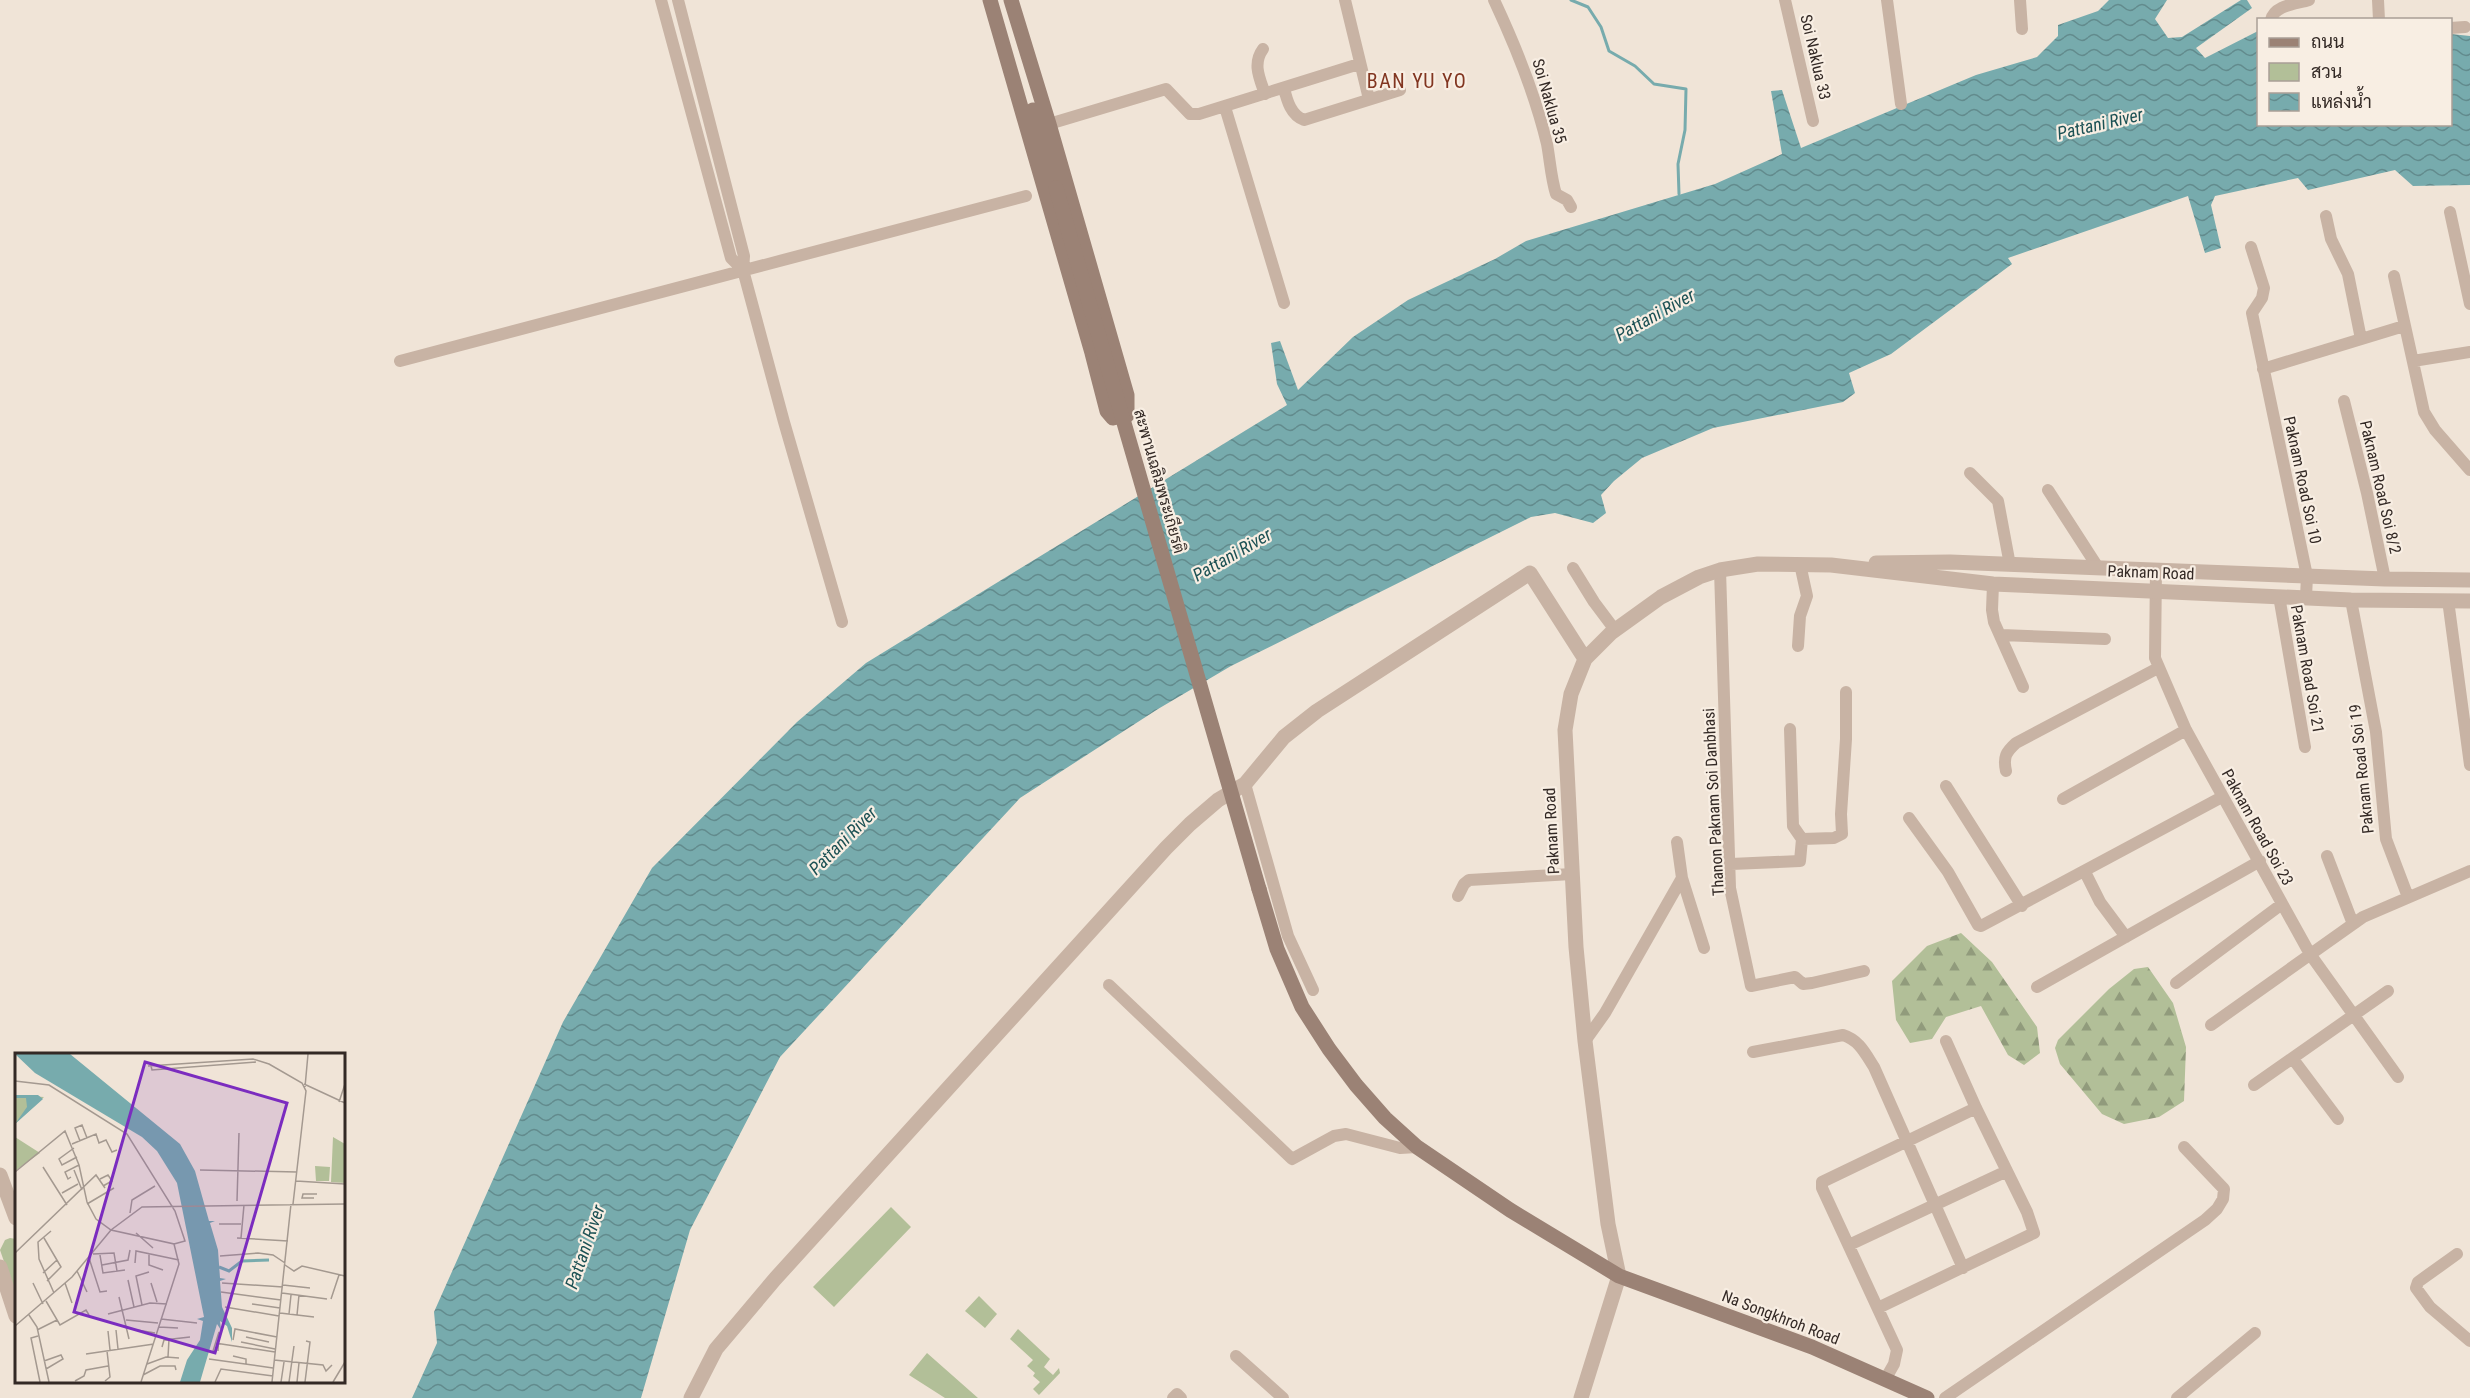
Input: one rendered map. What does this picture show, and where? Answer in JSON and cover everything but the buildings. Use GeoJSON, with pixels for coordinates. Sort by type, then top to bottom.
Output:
{"type":"FeatureCollection","features":[{"type":"Feature","properties":{"kind":"main road"},"geometry":{"type":"LineString","coordinates":[[990,0],[1107,411],[1113,418],[1118,418],[1127,415],[1127,396],[1011,0]]}},
{"type":"Feature","properties":{"kind":"main road","name":"สะพานเฉลิมพระเกียรติ"},"geometry":{"type":"LineString","coordinates":[[1000,0],[1277,949],[1302,1007],[1329,1049],[1385,1118],[1417,1147]]}},
{"type":"Feature","properties":{"kind":"main road","name":"Na Songkhroh Road"},"geometry":{"type":"LineString","coordinates":[[1417,1147],[1510,1210],[1619,1276],[1812,1347],[1927,1398]]}},
{"type":"Feature","properties":{"kind":"street"},"geometry":{"type":"LineString","coordinates":[[661,0],[731,258],[743,270]]}},
{"type":"Feature","properties":{"kind":"street"},"geometry":{"type":"LineString","coordinates":[[678,0],[744,256],[743,270],[842,622]]}},
{"type":"Feature","properties":{"kind":"street"},"geometry":{"type":"LineString","coordinates":[[1345,0],[1369,99]]}},
{"type":"Feature","properties":{"kind":"street","name":"Soi Naklua 35"},"geometry":{"type":"LineString","coordinates":[[1494,0],[1521,57],[1547,144],[1556,194],[1567,200],[1571,207]]}},
{"type":"Feature","properties":{"kind":"street","name":"Soi Naklua 33"},"geometry":{"type":"LineString","coordinates":[[1785,0],[1813,121]]}},
{"type":"Feature","properties":{"kind":"street"},"geometry":{"type":"LineString","coordinates":[[1887,0],[1901,104]]}},
{"type":"Feature","properties":{"kind":"street"},"geometry":{"type":"LineString","coordinates":[[2019,0],[2022,29]]}},
{"type":"Feature","properties":{"kind":"street"},"geometry":{"type":"LineString","coordinates":[[2271,18],[2271,15],[2278,9],[2309,0]]}},
{"type":"Feature","properties":{"kind":"street"},"geometry":{"type":"LineString","coordinates":[[2378,0],[2379,18]]}},
{"type":"Feature","properties":{"kind":"street"},"geometry":{"type":"LineString","coordinates":[[2452,28],[2465,27]]}},
{"type":"Feature","properties":{"kind":"street"},"geometry":{"type":"LineString","coordinates":[[1263,49],[1257,65],[1265,94]]}},
{"type":"Feature","properties":{"kind":"street"},"geometry":{"type":"LineString","coordinates":[[1049,124],[1166,89],[1192,115],[1225,107],[1359,64]]}},
{"type":"Feature","properties":{"kind":"street"},"geometry":{"type":"LineString","coordinates":[[1284,88],[1291,108],[1297,117],[1304,120],[1400,90]]}},
{"type":"Feature","properties":{"kind":"street"},"geometry":{"type":"LineString","coordinates":[[1225,107],[1284,303]]}},
{"type":"Feature","properties":{"kind":"street"},"geometry":{"type":"LineString","coordinates":[[400,361],[1026,196]]}},
{"type":"Feature","properties":{"kind":"street"},"geometry":{"type":"LineString","coordinates":[[2450,212],[2466,275],[2470,304]]}},
{"type":"Feature","properties":{"kind":"street"},"geometry":{"type":"LineString","coordinates":[[2326,216],[2331,239],[2348,274],[2361,339]]}},
{"type":"Feature","properties":{"kind":"street","name":"Paknam Road Soi 10"},"geometry":{"type":"LineString","coordinates":[[2251,247],[2264,288],[2262,298],[2252,313],[2307,576],[2306,597]]}},
{"type":"Feature","properties":{"kind":"street"},"geometry":{"type":"LineString","coordinates":[[2394,276],[2424,412],[2435,430],[2468,464]]}},
{"type":"Feature","properties":{"kind":"street"},"geometry":{"type":"LineString","coordinates":[[2263,369],[2404,326]]}},
{"type":"Feature","properties":{"kind":"street"},"geometry":{"type":"LineString","coordinates":[[2413,361],[2470,352]]}},
{"type":"Feature","properties":{"kind":"street","name":"Paknam Road Soi 8/2"},"geometry":{"type":"LineString","coordinates":[[2344,401],[2385,579]]}},
{"type":"Feature","properties":{"kind":"street"},"geometry":{"type":"LineString","coordinates":[[1970,473],[1998,501],[2010,565]]}},
{"type":"Feature","properties":{"kind":"street"},"geometry":{"type":"LineString","coordinates":[[2048,490],[2098,569]]}},
{"type":"Feature","properties":{"kind":"street","name":"Paknam Road"},"geometry":{"type":"LineString","coordinates":[[1619,1276],[1608,1224],[1585,1041],[1572,874],[1565,730],[1571,694],[1585,659],[1615,630],[1661,597],[1699,577],[1720,570],[1758,564],[1950,562],[2385,579],[2470,580]]}},
{"type":"Feature","properties":{"kind":"street"},"geometry":{"type":"LineString","coordinates":[[1798,646],[1800,616],[1807,596],[1800,564]]}},
{"type":"Feature","properties":{"kind":"street","name":"Paknam Road"},"geometry":{"type":"LineString","coordinates":[[1831,565],[1993,584],[2351,600],[2470,601]]}},
{"type":"Feature","properties":{"kind":"street"},"geometry":{"type":"LineString","coordinates":[[1573,568],[1615,630]]}},
{"type":"Feature","properties":{"kind":"street","name":"Thanon Paknam Soi Danbhasi"},"geometry":{"type":"LineString","coordinates":[[1720,570],[1730,888],[1751,986],[1795,977],[1803,984],[1812,983],[1864,971]]}},
{"type":"Feature","properties":{"kind":"street","name":"Paknam Road Soi 23"},"geometry":{"type":"LineString","coordinates":[[2156,570],[2154,651],[2158,668],[2186,730],[2310,954],[2398,1077]]}},
{"type":"Feature","properties":{"kind":"street"},"geometry":{"type":"LineString","coordinates":[[691,1398],[716,1349],[789,1262],[1190,824],[1218,800],[1245,784],[1284,737],[1317,711],[1530,573],[1585,659]]}},
{"type":"Feature","properties":{"kind":"street"},"geometry":{"type":"LineString","coordinates":[[1993,584],[1992,610],[2023,687]]}},
{"type":"Feature","properties":{"kind":"street","name":"Paknam Road Soi 21"},"geometry":{"type":"LineString","coordinates":[[2278,596],[2305,747]]}},
{"type":"Feature","properties":{"kind":"street","name":"Paknam Road Soi 19"},"geometry":{"type":"LineString","coordinates":[[2351,600],[2376,732],[2386,839],[2408,897]]}},
{"type":"Feature","properties":{"kind":"street"},"geometry":{"type":"LineString","coordinates":[[2448,600],[2470,765]]}},
{"type":"Feature","properties":{"kind":"street"},"geometry":{"type":"LineString","coordinates":[[2001,635],[2105,639]]}},
{"type":"Feature","properties":{"kind":"street"},"geometry":{"type":"LineString","coordinates":[[2006,771],[2004,758],[2007,751],[2016,743],[2158,668]]}},
{"type":"Feature","properties":{"kind":"street"},"geometry":{"type":"LineString","coordinates":[[1802,839],[1834,838],[1842,834],[1840,814],[1846,739],[1846,692]]}},
{"type":"Feature","properties":{"kind":"street"},"geometry":{"type":"LineString","coordinates":[[1731,864],[1800,861],[1802,839],[1793,826],[1790,729]]}},
{"type":"Feature","properties":{"kind":"street"},"geometry":{"type":"LineString","coordinates":[[2063,799],[2186,730]]}},
{"type":"Feature","properties":{"kind":"street"},"geometry":{"type":"LineString","coordinates":[[1245,784],[1288,936],[1312,990]]}},
{"type":"Feature","properties":{"kind":"street"},"geometry":{"type":"LineString","coordinates":[[1946,786],[2022,906]]}},
{"type":"Feature","properties":{"kind":"street"},"geometry":{"type":"LineString","coordinates":[[1909,818],[1948,872],[1978,925],[1985,926],[2222,797]]}},
{"type":"Feature","properties":{"kind":"street"},"geometry":{"type":"LineString","coordinates":[[1677,842],[1682,878],[1704,948]]}},
{"type":"Feature","properties":{"kind":"street"},"geometry":{"type":"LineString","coordinates":[[2327,856],[2353,924]]}},
{"type":"Feature","properties":{"kind":"street"},"geometry":{"type":"LineString","coordinates":[[2037,987],[2260,861]]}},
{"type":"Feature","properties":{"kind":"street"},"geometry":{"type":"LineString","coordinates":[[2211,1025],[2353,924],[2408,897],[2470,871]]}},
{"type":"Feature","properties":{"kind":"street"},"geometry":{"type":"LineString","coordinates":[[2085,872],[2100,902],[2126,936]]}},
{"type":"Feature","properties":{"kind":"street"},"geometry":{"type":"LineString","coordinates":[[1458,896],[1464,884],[1469,880],[1572,874]]}},
{"type":"Feature","properties":{"kind":"street"},"geometry":{"type":"LineString","coordinates":[[1585,1041],[1605,1013],[1682,878]]}},
{"type":"Feature","properties":{"kind":"street"},"geometry":{"type":"LineString","coordinates":[[2176,983],[2282,904]]}},
{"type":"Feature","properties":{"kind":"street"},"geometry":{"type":"LineString","coordinates":[[1109,984],[1292,1159],[1334,1136],[1346,1134],[1400,1148],[1417,1147]]}},
{"type":"Feature","properties":{"kind":"street"},"geometry":{"type":"LineString","coordinates":[[2254,1085],[2388,991]]}},
{"type":"Feature","properties":{"kind":"street"},"geometry":{"type":"LineString","coordinates":[[1753,1052],[1843,1035],[1853,1038],[1861,1046],[1874,1067],[1905,1141],[1964,1268]]}},
{"type":"Feature","properties":{"kind":"street"},"geometry":{"type":"LineString","coordinates":[[1878,1308],[2034,1233],[2027,1212],[1946,1041]]}},
{"type":"Feature","properties":{"kind":"street"},"geometry":{"type":"LineString","coordinates":[[2293,1059],[2338,1119]]}},
{"type":"Feature","properties":{"kind":"street"},"geometry":{"type":"LineString","coordinates":[[1886,1378],[1894,1365],[1897,1350],[1822,1188],[1822,1182],[1976,1108]]}},
{"type":"Feature","properties":{"kind":"street"},"geometry":{"type":"LineString","coordinates":[[1945,1398],[2212,1214],[2223,1199],[2224,1189],[2184,1147]]}},
{"type":"Feature","properties":{"kind":"street"},"geometry":{"type":"LineString","coordinates":[[1849,1245],[2007,1171]]}},
{"type":"Feature","properties":{"kind":"street"},"geometry":{"type":"LineString","coordinates":[[0,1174],[10,1215]]}},
{"type":"Feature","properties":{"kind":"street"},"geometry":{"type":"LineString","coordinates":[[2457,1254],[2418,1282],[2416,1288],[2430,1307],[2470,1341]]}},
{"type":"Feature","properties":{"kind":"street"},"geometry":{"type":"LineString","coordinates":[[0,1267],[15,1313]]}},
{"type":"Feature","properties":{"kind":"street"},"geometry":{"type":"LineString","coordinates":[[1581,1398],[1619,1276]]}},
{"type":"Feature","properties":{"kind":"street"},"geometry":{"type":"LineString","coordinates":[[2177,1398],[2255,1333]]}},
{"type":"Feature","properties":{"kind":"street"},"geometry":{"type":"LineString","coordinates":[[1236,1356],[1282,1398]]}},
{"type":"Feature","properties":{"kind":"street"},"geometry":{"type":"LineString","coordinates":[[1173,1398],[1177,1394],[1181,1398]]}},
{"type":"Feature","properties":{"kind":"green space"},"geometry":{"type":"Polygon","coordinates":[[[1961,933],[1992,962],[2037,1027],[2040,1053],[2024,1065],[2008,1055],[1981,1006],[1946,1017],[1932,1039],[1910,1043],[1896,1020],[1892,981],[1927,946],[1961,933]]]}},
{"type":"Feature","properties":{"kind":"green space"},"geometry":{"type":"Polygon","coordinates":[[[2148,967],[2173,1003],[2186,1047],[2184,1101],[2159,1117],[2124,1124],[2102,1114],[2060,1064],[2055,1048],[2058,1040],[2109,989],[2134,969],[2148,967]]]}},
{"type":"Feature","properties":{"kind":"green space"},"geometry":{"type":"Polygon","coordinates":[[[891,1207],[911,1227],[834,1307],[813,1287],[891,1207]]]}},
{"type":"Feature","properties":{"kind":"green space"},"geometry":{"type":"Polygon","coordinates":[[[15,1239],[15,1293],[0,1250],[5,1240],[15,1239]]]}},
{"type":"Feature","properties":{"kind":"green space"},"geometry":{"type":"Polygon","coordinates":[[[979,1296],[997,1314],[985,1328],[965,1311],[979,1296]]]}},
{"type":"Feature","properties":{"kind":"green space"},"geometry":{"type":"Polygon","coordinates":[[[1018,1329],[1050,1359],[1044,1367],[1053,1375],[1059,1368],[1060,1373],[1039,1395],[1033,1389],[1040,1382],[1027,1366],[1033,1360],[1010,1339],[1018,1329]]]}},
{"type":"Feature","properties":{"kind":"green space"},"geometry":{"type":"Polygon","coordinates":[[[927,1353],[978,1398],[945,1398],[909,1375],[927,1353]]]}},
{"type":"Feature","properties":{"kind":"water","name":"Pattani River"},"geometry":{"type":"Polygon","coordinates":[[[2109,0],[2167,0],[2155,19],[2168,38],[2182,37],[2241,0],[2247,0],[2252,8],[2196,48],[2205,58],[2257,32],[2257,126],[2452,126],[2452,34],[2470,36],[2470,185],[2413,186],[2395,170],[2308,190],[2298,178],[2215,196],[2211,205],[2221,248],[2205,253],[2188,196],[2008,258],[2012,264],[1891,354],[1849,373],[1855,393],[1843,402],[1713,428],[1642,458],[1601,495],[1606,513],[1593,523],[1555,513],[1531,517],[1231,666],[1158,709],[1020,798],[780,1057],[690,1230],[641,1398],[412,1398],[437,1343],[434,1312],[563,1022],[652,868],[797,722],[866,663],[1287,405],[1277,384],[1271,343],[1280,341],[1298,390],[1353,337],[1408,300],[1495,259],[1526,241],[1715,184],[1782,154],[1771,91],[1782,90],[1801,148],[1976,75],[2037,57],[2058,36],[2058,25],[2098,11],[2109,0]]]}},
{"type":"Feature","properties":{"kind":"waterway"},"geometry":{"type":"LineString","coordinates":[[1571,0],[1588,7],[1601,27],[1609,51],[1635,66],[1654,84],[1686,89],[1685,130],[1678,164],[1679,194]]}},
{"type":"Feature","properties":{"kind":"district","name":"BAN YU YO"},"geometry":{"type":"Point","coordinates":[1417,81]}}]}
